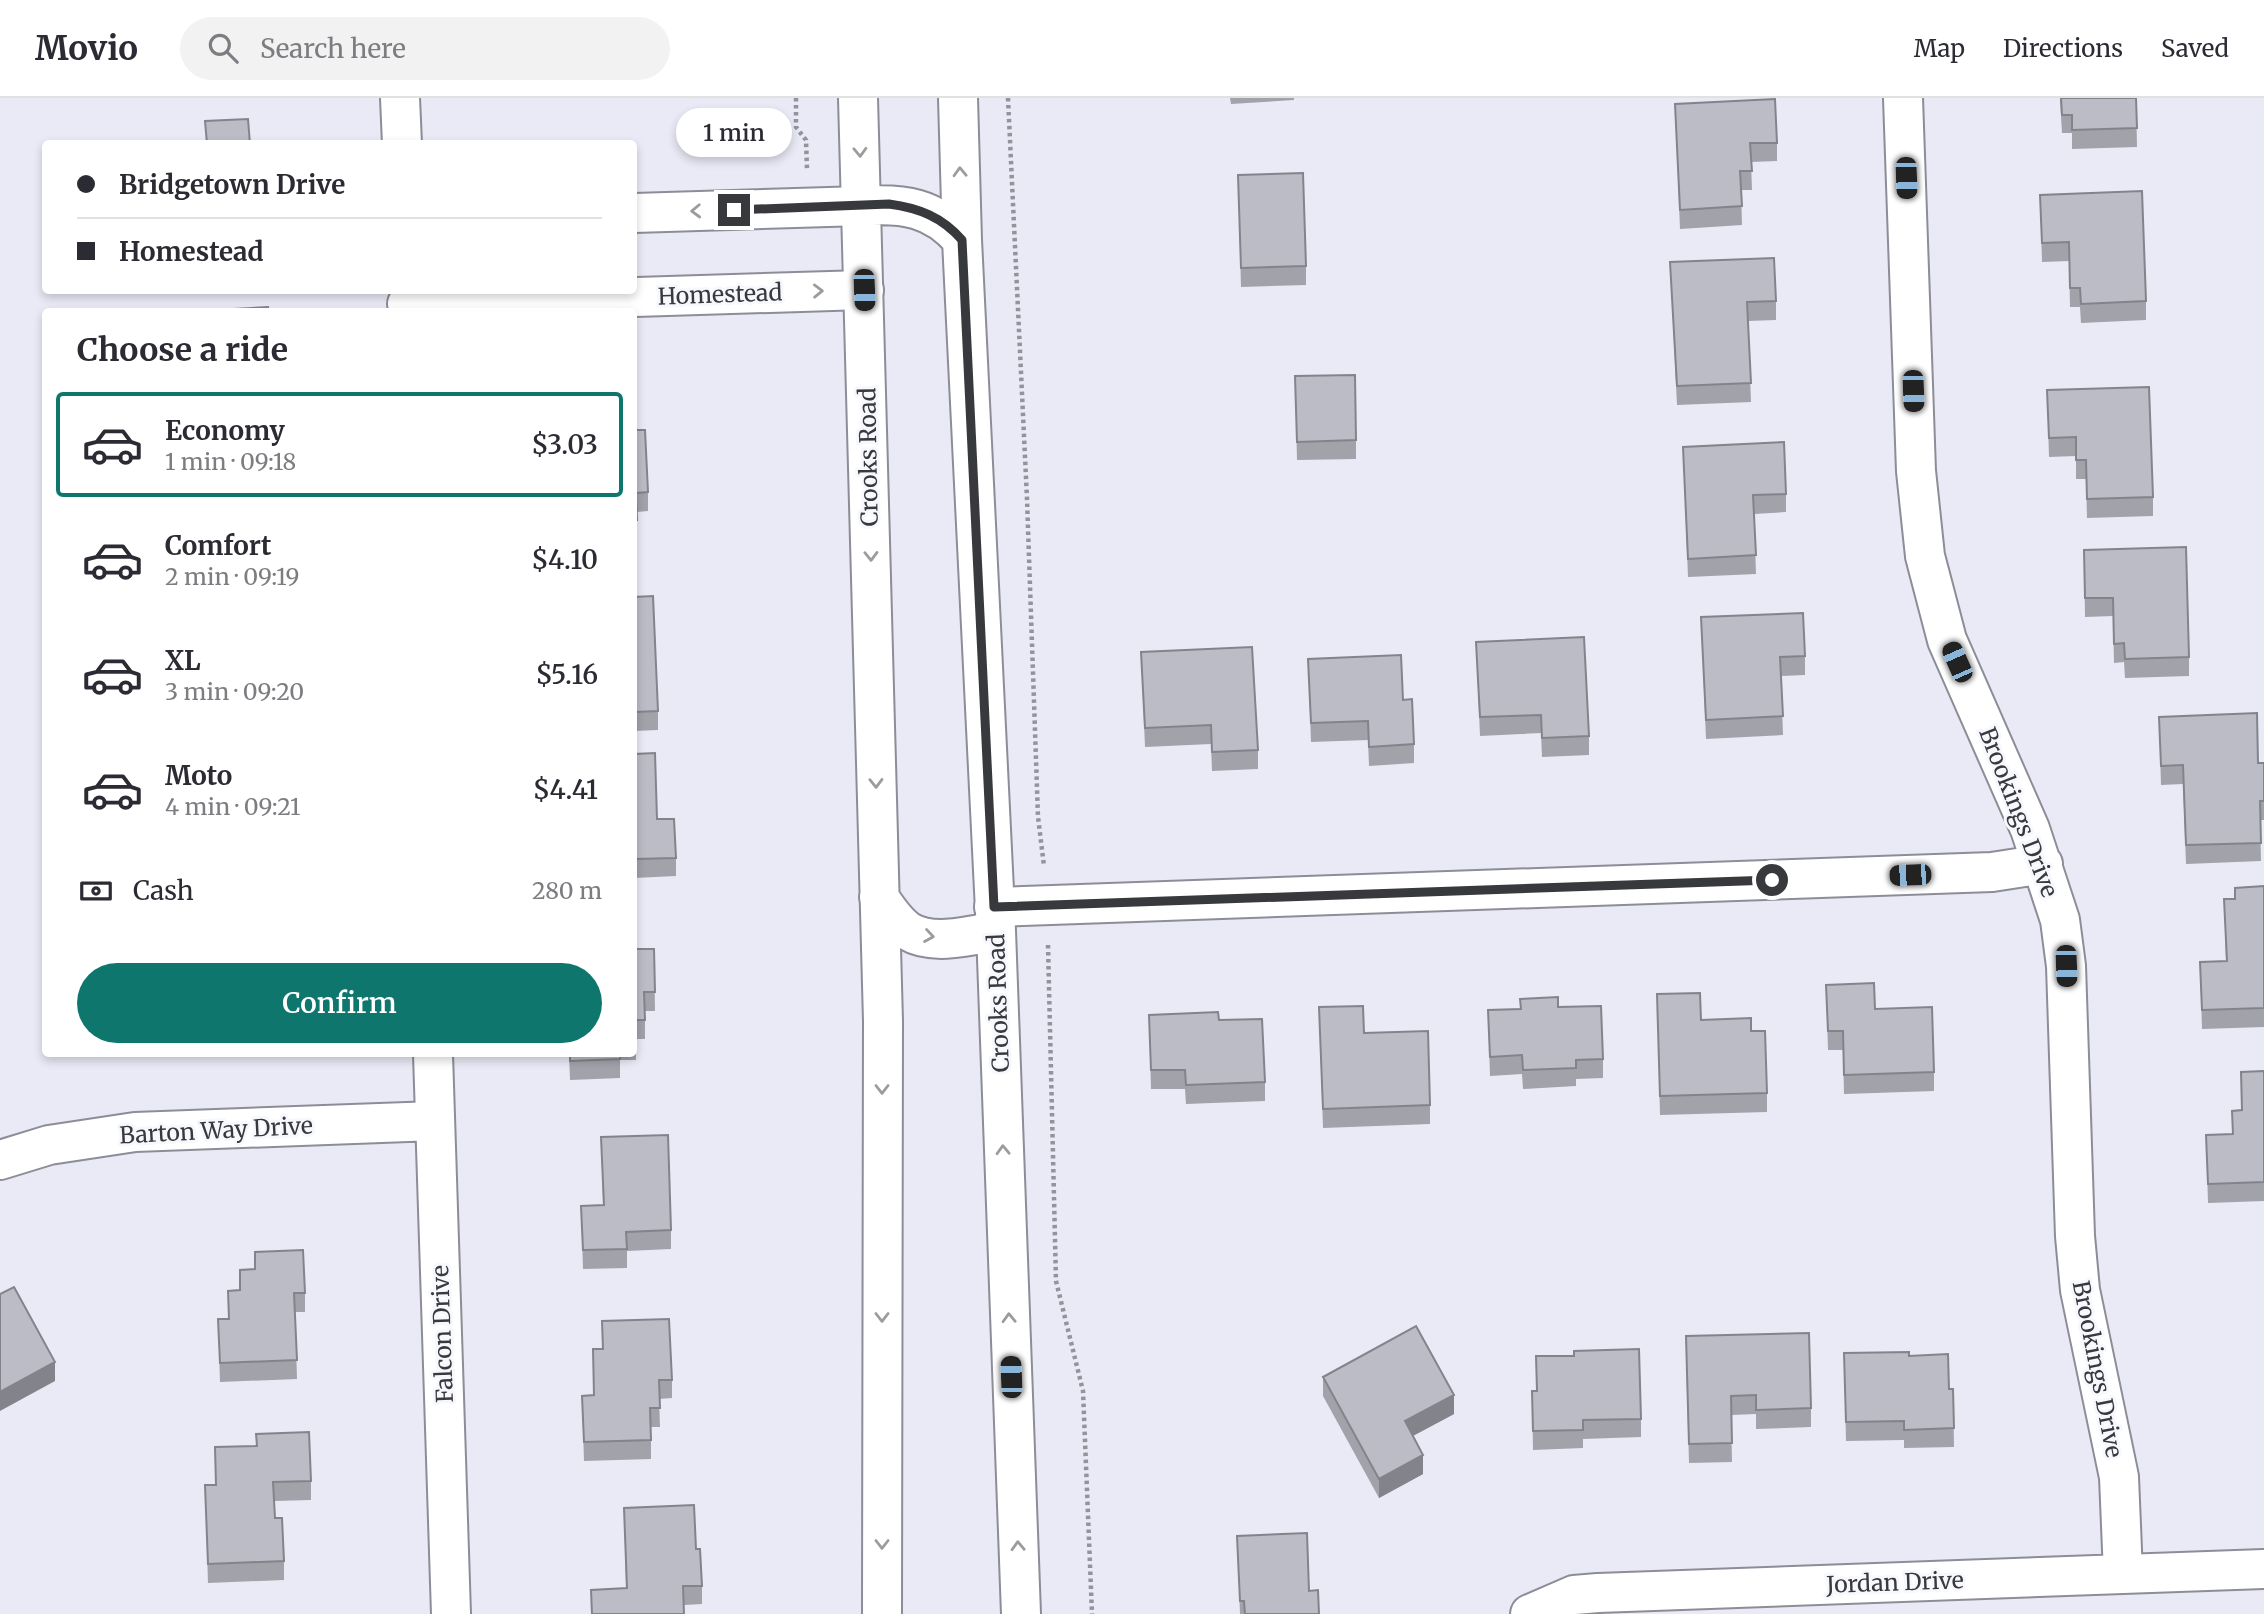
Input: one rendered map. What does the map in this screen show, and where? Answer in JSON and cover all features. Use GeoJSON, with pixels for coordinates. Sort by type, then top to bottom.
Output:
{"type":"FeatureCollection","features":[{"type":"Feature","properties":{"kind":"street"},"geometry":{"type":"LineString","coordinates":[[400,98],[402,140]]}},
{"type":"Feature","properties":{"kind":"street","name":"Crooks Road"},"geometry":{"type":"LineString","coordinates":[[858,98],[883,1021],[882,1614]]}},
{"type":"Feature","properties":{"kind":"street","name":"Crooks Road"},"geometry":{"type":"LineString","coordinates":[[958,98],[962,240],[995,919],[1021,1614]]}},
{"type":"Feature","properties":{"kind":"street","name":"Brookings Drive"},"geometry":{"type":"LineString","coordinates":[[1903,98],[1916,471],[1925,556],[1947,640],[2015,794],[2043,864],[2060,920],[2066,966],[2075,1236],[2080,1290],[2119,1477],[2123,1574]]}},
{"type":"Feature","properties":{"kind":"street"},"geometry":{"type":"LineString","coordinates":[[637,213],[889,204],[911,207],[950,226],[962,240]]}},
{"type":"Feature","properties":{"kind":"street","name":"Homestead"},"geometry":{"type":"LineString","coordinates":[[407,302],[864,290]]}},
{"type":"Feature","properties":{"kind":"street"},"geometry":{"type":"LineString","coordinates":[[879,897],[893,917],[909,932],[931,938],[962,937],[995,919],[1992,872],[2043,864]]}},
{"type":"Feature","properties":{"kind":"street","name":"Falcon Drive"},"geometry":{"type":"LineString","coordinates":[[433,1057],[451,1614]]}},
{"type":"Feature","properties":{"kind":"street","name":"Barton Way Drive"},"geometry":{"type":"LineString","coordinates":[[0,1160],[49,1145],[135,1132],[435,1121]]}},
{"type":"Feature","properties":{"kind":"street","name":"Jordan Drive"},"geometry":{"type":"LineString","coordinates":[[1530,1614],[1574,1595],[1598,1593],[2264,1569]]}},
{"type":"Feature","properties":{"kind":"path"},"geometry":{"type":"LineString","coordinates":[[796,98],[796,127],[801,131]]}},
{"type":"Feature","properties":{"kind":"path"},"geometry":{"type":"LineString","coordinates":[[1008,98],[1038,817],[1043,854]]}},
{"type":"Feature","properties":{"kind":"path"},"geometry":{"type":"LineString","coordinates":[[1048,956],[1056,1281],[1083,1391],[1092,1614]]}},
{"type":"Feature","properties":{"kind":"building"},"geometry":{"type":"Polygon","coordinates":[[[2061,98],[2136,98],[2137,128],[2072,130],[2072,115],[2062,115],[2061,98]]]}},
{"type":"Feature","properties":{"kind":"building"},"geometry":{"type":"Polygon","coordinates":[[[1775,99],[1777,143],[1750,143],[1752,171],[1740,171],[1742,206],[1680,210],[1675,104],[1775,99]]]}},
{"type":"Feature","properties":{"kind":"building"},"geometry":{"type":"Polygon","coordinates":[[[248,119],[250,140],[207,140],[205,121],[248,119]]]}},
{"type":"Feature","properties":{"kind":"building"},"geometry":{"type":"Polygon","coordinates":[[[1303,173],[1306,266],[1241,268],[1238,175],[1303,173]]]}},
{"type":"Feature","properties":{"kind":"building"},"geometry":{"type":"Polygon","coordinates":[[[2142,191],[2146,301],[2081,304],[2080,288],[2070,288],[2069,242],[2042,243],[2040,195],[2142,191]]]}},
{"type":"Feature","properties":{"kind":"building"},"geometry":{"type":"Polygon","coordinates":[[[1774,258],[1776,301],[1747,302],[1751,383],[1677,386],[1670,262],[1774,258]]]}},
{"type":"Feature","properties":{"kind":"building"},"geometry":{"type":"Polygon","coordinates":[[[1355,375],[1356,440],[1297,442],[1295,376],[1355,375]]]}},
{"type":"Feature","properties":{"kind":"building"},"geometry":{"type":"Polygon","coordinates":[[[2149,387],[2153,497],[2087,499],[2086,460],[2076,460],[2076,437],[2049,438],[2047,390],[2149,387]]]}},
{"type":"Feature","properties":{"kind":"building"},"geometry":{"type":"Polygon","coordinates":[[[637,430],[645,430],[648,492],[637,493],[637,430]]]}},
{"type":"Feature","properties":{"kind":"building"},"geometry":{"type":"Polygon","coordinates":[[[1784,442],[1786,494],[1753,495],[1756,555],[1688,559],[1683,447],[1784,442]]]}},
{"type":"Feature","properties":{"kind":"building"},"geometry":{"type":"Polygon","coordinates":[[[2186,547],[2189,657],[2125,659],[2124,643],[2114,644],[2113,598],[2085,598],[2084,550],[2186,547]]]}},
{"type":"Feature","properties":{"kind":"building"},"geometry":{"type":"Polygon","coordinates":[[[653,596],[658,711],[637,712],[637,597],[653,596]]]}},
{"type":"Feature","properties":{"kind":"building"},"geometry":{"type":"Polygon","coordinates":[[[1803,613],[1805,656],[1780,657],[1783,716],[1706,720],[1701,617],[1803,613]]]}},
{"type":"Feature","properties":{"kind":"building"},"geometry":{"type":"Polygon","coordinates":[[[1584,637],[1589,736],[1542,738],[1541,715],[1480,717],[1476,642],[1584,637]]]}},
{"type":"Feature","properties":{"kind":"building"},"geometry":{"type":"Polygon","coordinates":[[[1252,647],[1258,750],[1212,752],[1211,725],[1145,728],[1141,652],[1252,647]]]}},
{"type":"Feature","properties":{"kind":"building"},"geometry":{"type":"Polygon","coordinates":[[[1401,655],[1403,700],[1412,699],[1414,744],[1369,747],[1368,721],[1311,723],[1308,659],[1401,655]]]}},
{"type":"Feature","properties":{"kind":"building"},"geometry":{"type":"Polygon","coordinates":[[[2257,713],[2258,763],[2264,763],[2264,801],[2260,801],[2261,843],[2186,845],[2183,765],[2161,766],[2159,717],[2257,713]]]}},
{"type":"Feature","properties":{"kind":"building"},"geometry":{"type":"Polygon","coordinates":[[[655,753],[657,819],[674,819],[676,858],[637,859],[637,754],[655,753]]]}},
{"type":"Feature","properties":{"kind":"building"},"geometry":{"type":"Polygon","coordinates":[[[2264,886],[2264,1008],[2202,1010],[2200,962],[2227,961],[2224,899],[2235,899],[2235,888],[2264,886]]]}},
{"type":"Feature","properties":{"kind":"building"},"geometry":{"type":"Polygon","coordinates":[[[637,949],[654,949],[655,992],[644,992],[645,1020],[637,1020],[637,949]]]}},
{"type":"Feature","properties":{"kind":"building"},"geometry":{"type":"Polygon","coordinates":[[[1874,983],[1875,1009],[1932,1007],[1934,1072],[1844,1075],[1843,1031],[1828,1031],[1826,985],[1874,983]]]}},
{"type":"Feature","properties":{"kind":"building"},"geometry":{"type":"Polygon","coordinates":[[[1700,993],[1701,1020],[1751,1018],[1751,1031],[1765,1031],[1767,1093],[1660,1096],[1657,994],[1700,993]]]}},
{"type":"Feature","properties":{"kind":"building"},"geometry":{"type":"Polygon","coordinates":[[[1558,997],[1558,1007],[1601,1006],[1603,1059],[1576,1060],[1576,1068],[1523,1070],[1522,1055],[1490,1057],[1488,1010],[1521,1009],[1520,999],[1558,997]]]}},
{"type":"Feature","properties":{"kind":"building"},"geometry":{"type":"Polygon","coordinates":[[[1363,1006],[1364,1033],[1428,1031],[1430,1105],[1323,1109],[1319,1007],[1363,1006]]]}},
{"type":"Feature","properties":{"kind":"building"},"geometry":{"type":"Polygon","coordinates":[[[1218,1012],[1219,1020],[1262,1019],[1265,1082],[1186,1085],[1185,1070],[1151,1070],[1149,1015],[1218,1012]]]}},
{"type":"Feature","properties":{"kind":"building"},"geometry":{"type":"Polygon","coordinates":[[[570,1057],[620,1057],[620,1059],[570,1061],[570,1057]]]}},
{"type":"Feature","properties":{"kind":"building"},"geometry":{"type":"Polygon","coordinates":[[[2264,1071],[2264,1182],[2208,1184],[2206,1135],[2233,1134],[2232,1111],[2242,1110],[2241,1072],[2264,1071]]]}},
{"type":"Feature","properties":{"kind":"building"},"geometry":{"type":"Polygon","coordinates":[[[668,1135],[671,1230],[626,1232],[627,1249],[583,1250],[581,1206],[604,1205],[601,1137],[668,1135]]]}},
{"type":"Feature","properties":{"kind":"building"},"geometry":{"type":"Polygon","coordinates":[[[303,1250],[305,1293],[294,1293],[297,1360],[220,1363],[218,1319],[229,1319],[228,1291],[240,1290],[240,1270],[255,1269],[255,1252],[303,1250]]]}},
{"type":"Feature","properties":{"kind":"building"},"geometry":{"type":"Polygon","coordinates":[[[14,1287],[55,1362],[0,1392],[0,1294],[14,1287]]]}},
{"type":"Feature","properties":{"kind":"building"},"geometry":{"type":"Polygon","coordinates":[[[669,1319],[672,1380],[659,1380],[660,1408],[650,1408],[651,1440],[584,1442],[582,1396],[594,1395],[593,1349],[603,1349],[602,1321],[669,1319]]]}},
{"type":"Feature","properties":{"kind":"building"},"geometry":{"type":"Polygon","coordinates":[[[1416,1326],[1454,1395],[1405,1421],[1423,1455],[1379,1479],[1323,1377],[1416,1326]]]}},
{"type":"Feature","properties":{"kind":"building"},"geometry":{"type":"Polygon","coordinates":[[[1809,1333],[1811,1408],[1756,1410],[1756,1395],[1731,1396],[1732,1443],[1689,1444],[1686,1336],[1809,1333]]]}},
{"type":"Feature","properties":{"kind":"building"},"geometry":{"type":"Polygon","coordinates":[[[1639,1349],[1641,1419],[1583,1420],[1583,1430],[1533,1431],[1532,1391],[1537,1391],[1536,1356],[1574,1356],[1574,1351],[1639,1349]]]}},
{"type":"Feature","properties":{"kind":"building"},"geometry":{"type":"Polygon","coordinates":[[[1909,1352],[1909,1356],[1948,1354],[1949,1389],[1953,1389],[1954,1428],[1904,1430],[1904,1421],[1846,1422],[1844,1353],[1909,1352]]]}},
{"type":"Feature","properties":{"kind":"building"},"geometry":{"type":"Polygon","coordinates":[[[309,1432],[311,1481],[273,1482],[275,1518],[282,1518],[284,1561],[208,1564],[205,1485],[216,1485],[215,1447],[257,1446],[256,1434],[309,1432]]]}},
{"type":"Feature","properties":{"kind":"building"},"geometry":{"type":"Polygon","coordinates":[[[694,1505],[696,1549],[700,1549],[702,1586],[683,1586],[684,1614],[592,1614],[591,1590],[627,1588],[624,1508],[694,1505]]]}},
{"type":"Feature","properties":{"kind":"building"},"geometry":{"type":"Polygon","coordinates":[[[1307,1533],[1309,1591],[1318,1590],[1319,1614],[1245,1614],[1244,1601],[1240,1601],[1237,1536],[1307,1533]]]}},
{"type":"Feature","properties":{"kind":"route"},"geometry":{"type":"LineString","coordinates":[[734,210],[889,204],[911,207],[932,215],[950,226],[962,240],[994,907],[1772,880]]}}]}
